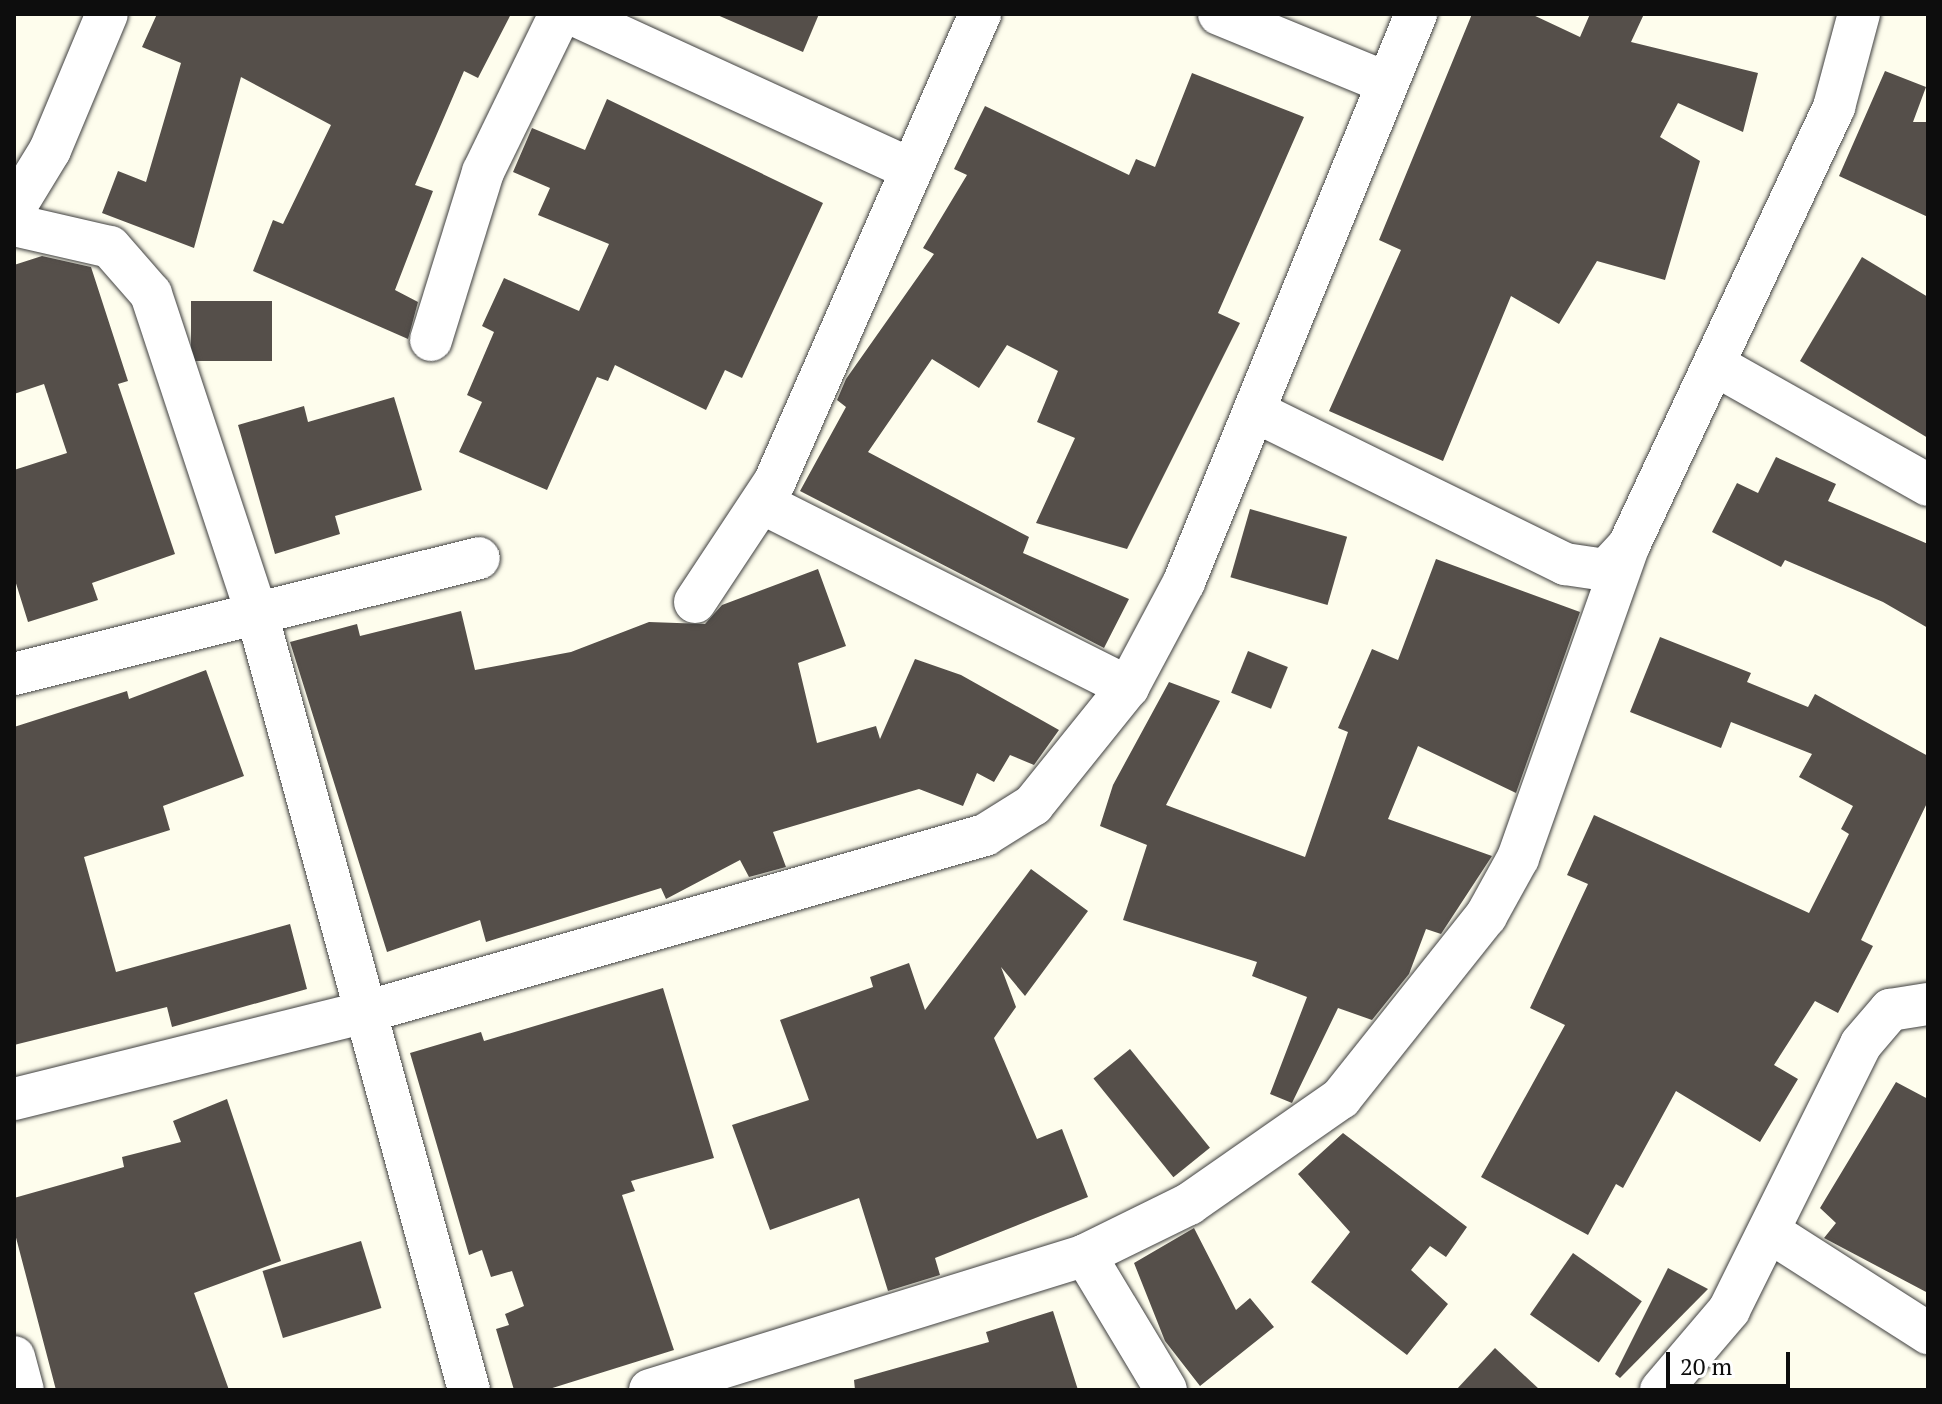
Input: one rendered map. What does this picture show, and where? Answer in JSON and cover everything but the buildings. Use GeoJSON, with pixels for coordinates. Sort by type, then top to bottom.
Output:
{"type":"FeatureCollection","features":[{"type":"Feature","properties":{"kind":"street"},"geometry":{"type":"LineString","coordinates":[[14,209],[50,150],[107,14]]}},
{"type":"Feature","properties":{"kind":"street"},"geometry":{"type":"LineString","coordinates":[[431,340],[483,172],[560,14]]}},
{"type":"Feature","properties":{"kind":"street"},"geometry":{"type":"LineString","coordinates":[[572,14],[910,169]]}},
{"type":"Feature","properties":{"kind":"street"},"geometry":{"type":"LineString","coordinates":[[695,602],[762,503],[980,14]]}},
{"type":"Feature","properties":{"kind":"street"},"geometry":{"type":"LineString","coordinates":[[1219,14],[1385,82]]}},
{"type":"Feature","properties":{"kind":"street"},"geometry":{"type":"LineString","coordinates":[[14,1099],[365,1012],[985,835],[1033,805],[1128,687],[1184,582],[1385,82],[1416,14]]}},
{"type":"Feature","properties":{"kind":"street"},"geometry":{"type":"LineString","coordinates":[[650,1390],[1085,1255],[1189,1204],[1269,1153],[1341,1098],[1422,1002],[1518,858],[1629,545],[1717,366],[1834,107],[1859,14]]}},
{"type":"Feature","properties":{"kind":"street"},"geometry":{"type":"LineString","coordinates":[[14,225],[110,247],[151,294],[257,614],[469,1390]]}},
{"type":"Feature","properties":{"kind":"street"},"geometry":{"type":"LineString","coordinates":[[1717,366],[1928,485]]}},
{"type":"Feature","properties":{"kind":"street"},"geometry":{"type":"LineString","coordinates":[[1254,411],[1565,564],[1606,570],[1629,545]]}},
{"type":"Feature","properties":{"kind":"street"},"geometry":{"type":"LineString","coordinates":[[762,503],[1128,687]]}},
{"type":"Feature","properties":{"kind":"street"},"geometry":{"type":"LineString","coordinates":[[14,674],[479,558]]}},
{"type":"Feature","properties":{"kind":"street"},"geometry":{"type":"LineString","coordinates":[[1661,1390],[1729,1310],[1861,1044],[1890,1010],[1928,1004]]}},
{"type":"Feature","properties":{"kind":"street"},"geometry":{"type":"LineString","coordinates":[[1770,1232],[1928,1333]]}},
{"type":"Feature","properties":{"kind":"street"},"geometry":{"type":"LineString","coordinates":[[1085,1255],[1166,1390]]}},
{"type":"Feature","properties":{"kind":"street"},"geometry":{"type":"LineString","coordinates":[[14,1357],[23,1390]]}}]}
